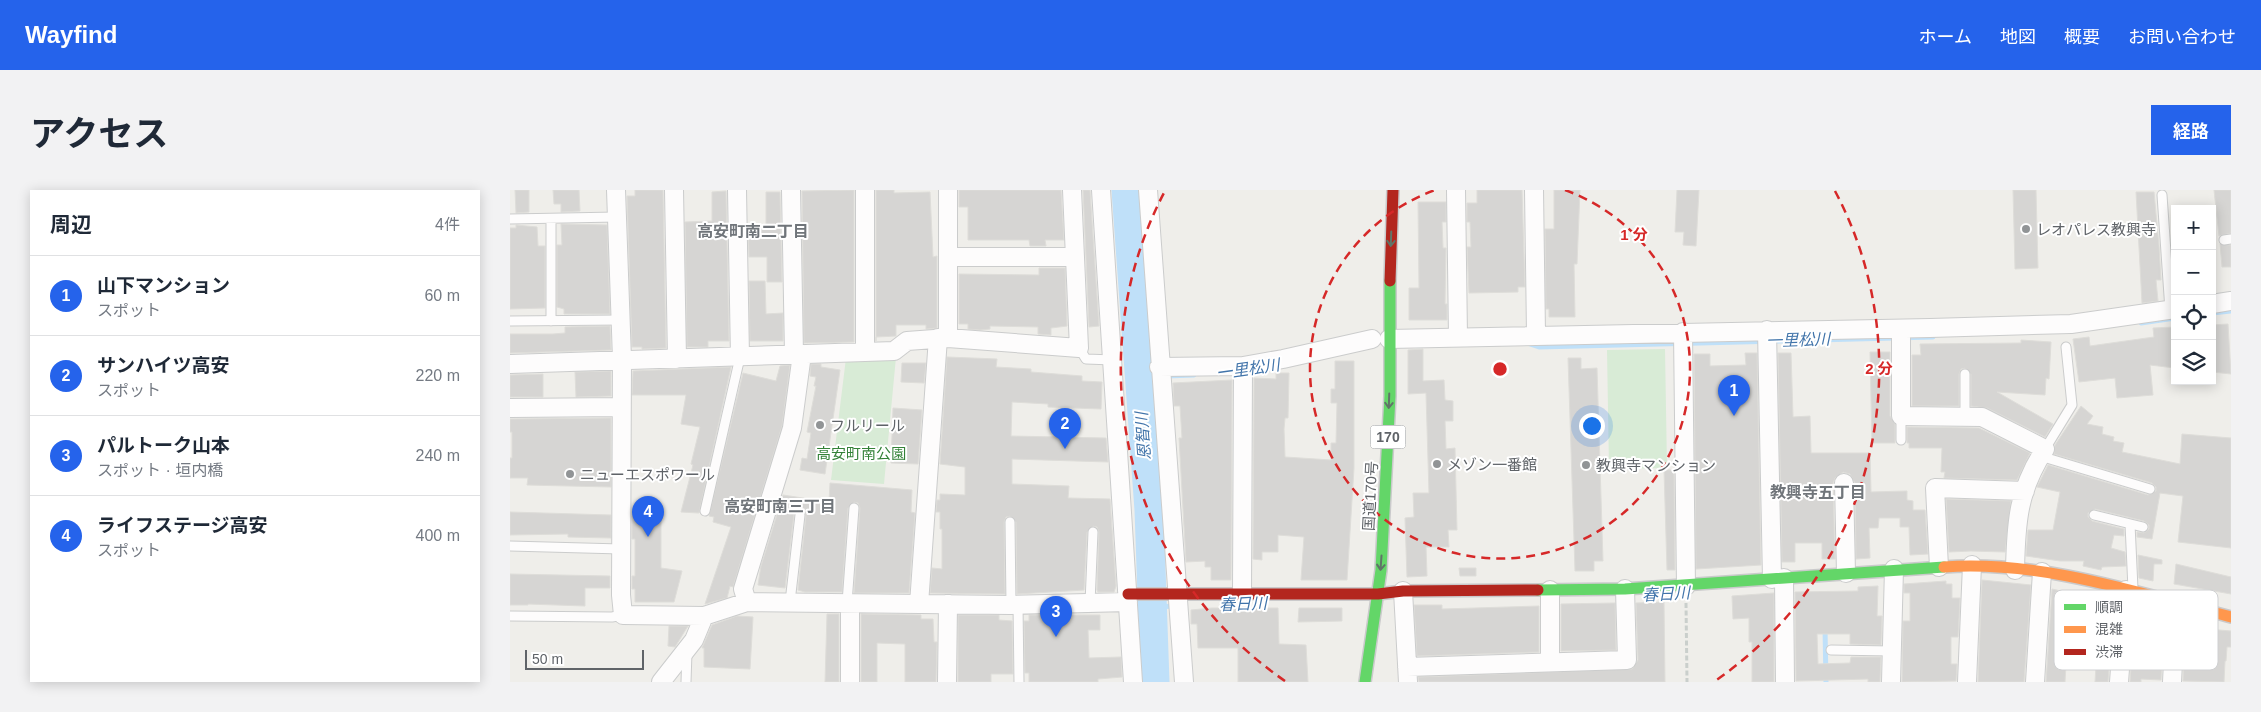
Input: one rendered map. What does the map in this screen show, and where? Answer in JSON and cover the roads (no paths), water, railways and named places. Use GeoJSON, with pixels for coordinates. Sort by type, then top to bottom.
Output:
{"type":"FeatureCollection","features":[{"type":"Feature","properties":{"kind":"main road","name":"国道170号"},"geometry":{"type":"LineString","coordinates":[[1364,682],[1381,570],[1390,396],[1393,190]]}},
{"type":"Feature","properties":{"kind":"main road"},"geometry":{"type":"LineString","coordinates":[[1128,598],[1178,600],[1242,593],[1361,589],[1378,594],[1403,591],[1625,589],[1781,583],[1846,573],[1972,565],[2042,572],[2129,590]]}},
{"type":"Feature","properties":{"kind":"main road"},"geometry":{"type":"LineString","coordinates":[[1359,608],[1361,589]]}},
{"type":"Feature","properties":{"kind":"main road"},"geometry":{"type":"LineString","coordinates":[[2218,614],[2231,617]]}},
{"type":"Feature","properties":{"kind":"street"},"geometry":{"type":"LineString","coordinates":[[616,190],[622,359],[621,548],[623,615],[704,616],[747,602],[1015,605],[1090,603],[1128,598]]}},
{"type":"Feature","properties":{"kind":"street"},"geometry":{"type":"LineString","coordinates":[[674,190],[677,359]]}},
{"type":"Feature","properties":{"kind":"street"},"geometry":{"type":"LineString","coordinates":[[737,190],[740,357]]}},
{"type":"Feature","properties":{"kind":"street"},"geometry":{"type":"LineString","coordinates":[[747,602],[743,589],[792,428],[798,354],[791,190]]}},
{"type":"Feature","properties":{"kind":"street"},"geometry":{"type":"LineString","coordinates":[[864,190],[866,352]]}},
{"type":"Feature","properties":{"kind":"street"},"geometry":{"type":"LineString","coordinates":[[920,604],[943,338],[948,257],[948,190]]}},
{"type":"Feature","properties":{"kind":"street"},"geometry":{"type":"LineString","coordinates":[[510,364],[894,351],[907,341],[943,338],[1079,348],[1072,190]]}},
{"type":"Feature","properties":{"kind":"street"},"geometry":{"type":"LineString","coordinates":[[1101,190],[1133,682]]}},
{"type":"Feature","properties":{"kind":"street"},"geometry":{"type":"LineString","coordinates":[[1148,190],[1184,682]]}},
{"type":"Feature","properties":{"kind":"street"},"geometry":{"type":"LineString","coordinates":[[1456,190],[1458,336]]}},
{"type":"Feature","properties":{"kind":"street"},"geometry":{"type":"LineString","coordinates":[[1534,190],[1536,334]]}},
{"type":"Feature","properties":{"kind":"street"},"geometry":{"type":"LineString","coordinates":[[948,257],[1075,257]]}},
{"type":"Feature","properties":{"kind":"street"},"geometry":{"type":"LineString","coordinates":[[2216,303],[2231,301]]}},
{"type":"Feature","properties":{"kind":"street"},"geometry":{"type":"LineString","coordinates":[[1390,339],[1536,334],[1683,339],[1901,335],[2071,324],[2171,310]]}},
{"type":"Feature","properties":{"kind":"street"},"geometry":{"type":"LineString","coordinates":[[1901,335],[1901,416],[1982,417],[2042,452],[2029,473],[2016,523],[2015,570]]}},
{"type":"Feature","properties":{"kind":"street"},"geometry":{"type":"LineString","coordinates":[[1767,338],[1785,682]]}},
{"type":"Feature","properties":{"kind":"street"},"geometry":{"type":"LineString","coordinates":[[1160,373],[1243,372],[1283,359],[1372,339]]}},
{"type":"Feature","properties":{"kind":"street"},"geometry":{"type":"LineString","coordinates":[[1683,339],[1686,586]]}},
{"type":"Feature","properties":{"kind":"street"},"geometry":{"type":"LineString","coordinates":[[1242,593],[1243,372]]}},
{"type":"Feature","properties":{"kind":"street"},"geometry":{"type":"LineString","coordinates":[[510,408],[622,407]]}},
{"type":"Feature","properties":{"kind":"street"},"geometry":{"type":"LineString","coordinates":[[1844,483],[1846,573]]}},
{"type":"Feature","properties":{"kind":"street"},"geometry":{"type":"LineString","coordinates":[[1939,567],[1936,488],[2025,491]]}},
{"type":"Feature","properties":{"kind":"street"},"geometry":{"type":"LineString","coordinates":[[1966,682],[1972,565]]}},
{"type":"Feature","properties":{"kind":"street"},"geometry":{"type":"LineString","coordinates":[[1891,682],[1894,569]]}},
{"type":"Feature","properties":{"kind":"street"},"geometry":{"type":"LineString","coordinates":[[2035,682],[2042,572]]}},
{"type":"Feature","properties":{"kind":"street"},"geometry":{"type":"LineString","coordinates":[[1403,591],[1407,674],[1550,662],[1628,660],[1625,589]]}},
{"type":"Feature","properties":{"kind":"street"},"geometry":{"type":"LineString","coordinates":[[1550,590],[1550,662]]}},
{"type":"Feature","properties":{"kind":"street"},"geometry":{"type":"LineString","coordinates":[[849,603],[850,682]]}},
{"type":"Feature","properties":{"kind":"street"},"geometry":{"type":"LineString","coordinates":[[947,682],[948,604]]}},
{"type":"Feature","properties":{"kind":"street"},"geometry":{"type":"LineString","coordinates":[[661,682],[694,640],[704,616]]}},
{"type":"Feature","properties":{"kind":"lane"},"geometry":{"type":"LineString","coordinates":[[2162,195],[2171,298]]}},
{"type":"Feature","properties":{"kind":"lane"},"geometry":{"type":"LineString","coordinates":[[510,220],[617,217]]}},
{"type":"Feature","properties":{"kind":"lane"},"geometry":{"type":"LineString","coordinates":[[551,218],[552,321]]}},
{"type":"Feature","properties":{"kind":"lane"},"geometry":{"type":"LineString","coordinates":[[510,321],[620,320]]}},
{"type":"Feature","properties":{"kind":"lane"},"geometry":{"type":"LineString","coordinates":[[2066,347],[2072,405],[2042,452],[2150,489]]}},
{"type":"Feature","properties":{"kind":"lane"},"geometry":{"type":"LineString","coordinates":[[1079,348],[1086,359],[1112,360]]}},
{"type":"Feature","properties":{"kind":"lane"},"geometry":{"type":"LineString","coordinates":[[705,512],[740,357]]}},
{"type":"Feature","properties":{"kind":"lane"},"geometry":{"type":"LineString","coordinates":[[1965,374],[1965,417]]}},
{"type":"Feature","properties":{"kind":"lane"},"geometry":{"type":"LineString","coordinates":[[1901,416],[1901,440]]}},
{"type":"Feature","properties":{"kind":"lane"},"geometry":{"type":"LineString","coordinates":[[849,603],[854,508]]}},
{"type":"Feature","properties":{"kind":"lane"},"geometry":{"type":"LineString","coordinates":[[2094,515],[2143,528]]}},
{"type":"Feature","properties":{"kind":"lane"},"geometry":{"type":"LineString","coordinates":[[790,602],[800,516]]}},
{"type":"Feature","properties":{"kind":"lane"},"geometry":{"type":"LineString","coordinates":[[1010,522],[1018,682]]}},
{"type":"Feature","properties":{"kind":"lane"},"geometry":{"type":"LineString","coordinates":[[2129,590],[2130,524]]}},
{"type":"Feature","properties":{"kind":"lane"},"geometry":{"type":"LineString","coordinates":[[1090,603],[1093,532]]}},
{"type":"Feature","properties":{"kind":"lane"},"geometry":{"type":"LineString","coordinates":[[510,546],[621,548]]}},
{"type":"Feature","properties":{"kind":"lane"},"geometry":{"type":"LineString","coordinates":[[510,616],[612,617],[623,615]]}},
{"type":"Feature","properties":{"kind":"lane"},"geometry":{"type":"LineString","coordinates":[[686,682],[687,649]]}},
{"type":"Feature","properties":{"kind":"lane"},"geometry":{"type":"LineString","coordinates":[[1831,650],[1892,651]]}},
{"type":"Feature","properties":{"kind":"waterway","name":"恩智川"},"geometry":{"type":"LineString","coordinates":[[1126,190],[1149,510],[1155,682]]}},
{"type":"Feature","properties":{"kind":"waterway","name":"一里松川"},"geometry":{"type":"LineString","coordinates":[[2216,313],[2231,311]]}},
{"type":"Feature","properties":{"kind":"waterway","name":"一里松川"},"geometry":{"type":"LineString","coordinates":[[2141,323],[2171,319]]}},
{"type":"Feature","properties":{"kind":"waterway","name":"一里松川"},"geometry":{"type":"LineString","coordinates":[[1527,343],[1539,347],[1933,337]]}},
{"type":"Feature","properties":{"kind":"waterway","name":"一里松川"},"geometry":{"type":"LineString","coordinates":[[1138,377],[1194,375]]}},
{"type":"Feature","properties":{"kind":"waterway","name":"春日川"},"geometry":{"type":"LineString","coordinates":[[1154,607],[1176,606]]}},
{"type":"Feature","properties":{"kind":"waterway","name":"春日川"},"geometry":{"type":"LineString","coordinates":[[1825,628],[1826,682]]}},
{"type":"Feature","properties":{"kind":"place","name":"レオパレス教興寺"},"geometry":{"type":"Point","coordinates":[2026,229]}},
{"type":"Feature","properties":{"kind":"place","name":"山下マンション"},"geometry":{"type":"Point","coordinates":[1734,416]}},
{"type":"Feature","properties":{"kind":"place","name":"フルリール"},"geometry":{"type":"Point","coordinates":[820,425]}},
{"type":"Feature","properties":{"kind":"place","name":"サンハイツ高安"},"geometry":{"type":"Point","coordinates":[1065,449]}},
{"type":"Feature","properties":{"kind":"place","name":"メゾン一番館"},"geometry":{"type":"Point","coordinates":[1437,464]}},
{"type":"Feature","properties":{"kind":"place","name":"教興寺マンション"},"geometry":{"type":"Point","coordinates":[1586,465]}},
{"type":"Feature","properties":{"kind":"place","name":"ニューエスポワール"},"geometry":{"type":"Point","coordinates":[570,474]}},
{"type":"Feature","properties":{"kind":"place","name":"ライフステージ高安"},"geometry":{"type":"Point","coordinates":[648,537]}},
{"type":"Feature","properties":{"kind":"place","name":"パルトーク山本"},"geometry":{"type":"Point","coordinates":[1056,637]}},
{"type":"Feature","properties":{"kind":"district","name":"高安町南二丁目"},"geometry":{"type":"Point","coordinates":[753,231]}},
{"type":"Feature","properties":{"kind":"district","name":"教興寺五丁目"},"geometry":{"type":"Point","coordinates":[1818,492]}},
{"type":"Feature","properties":{"kind":"district","name":"高安町南三丁目"},"geometry":{"type":"Point","coordinates":[780,506]}},
{"type":"Feature","properties":{"kind":"park label","name":"高安町南公園"},"geometry":{"type":"Point","coordinates":[861,453]}}]}
